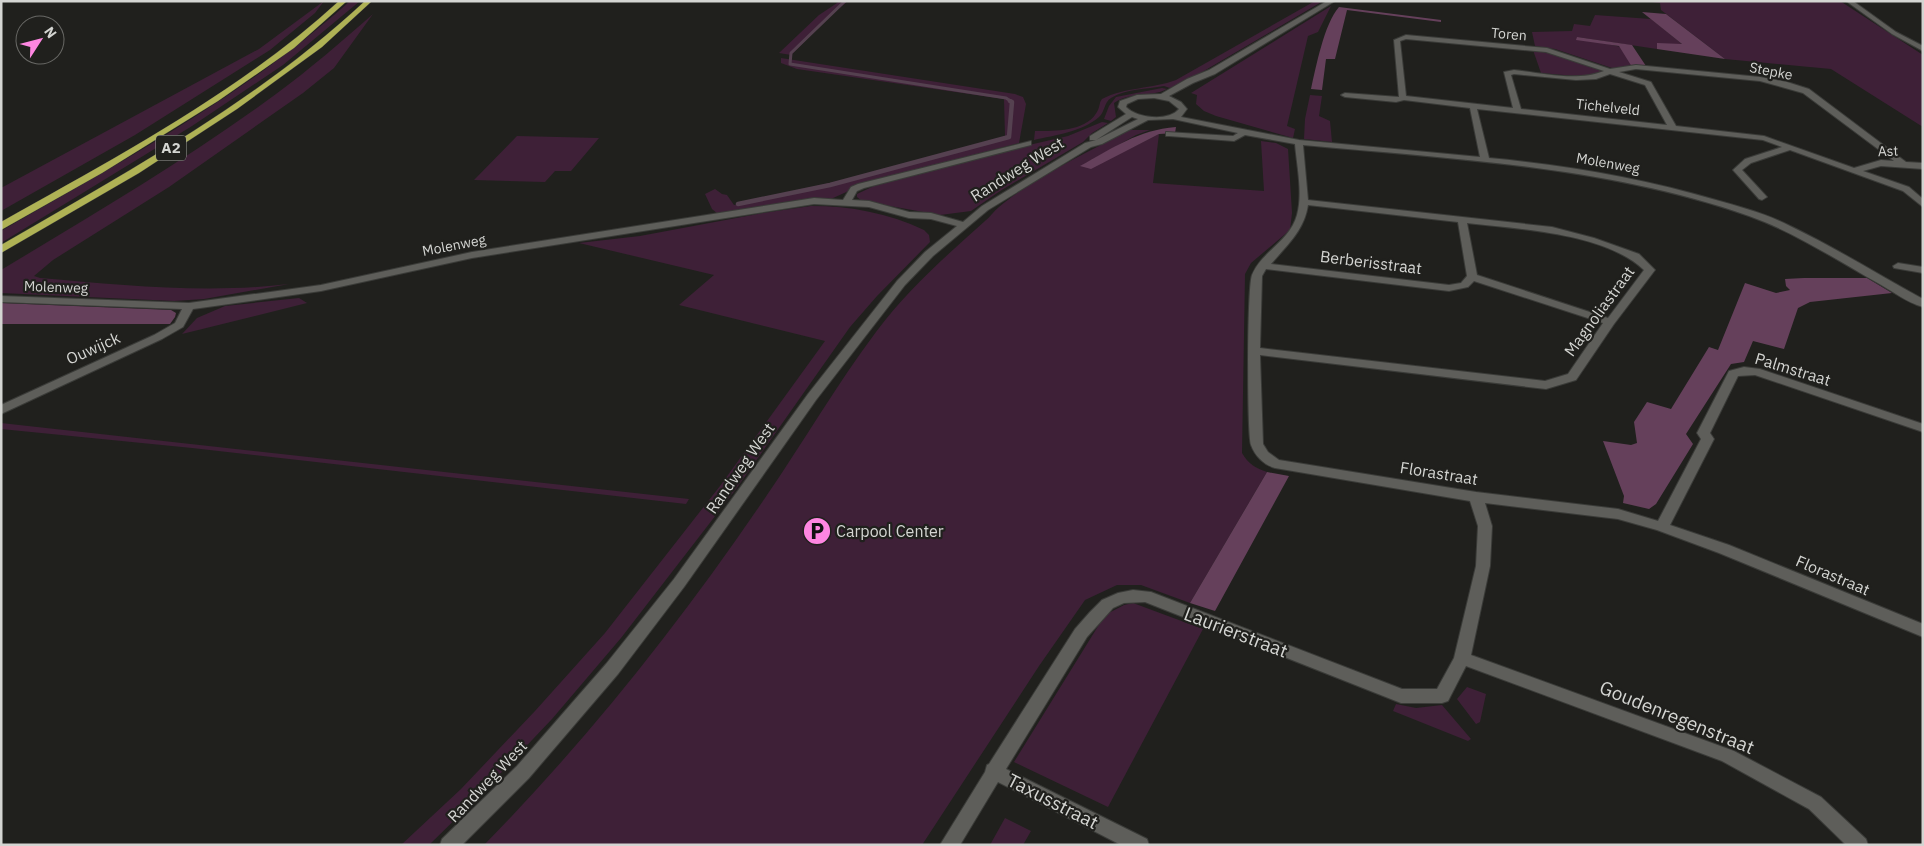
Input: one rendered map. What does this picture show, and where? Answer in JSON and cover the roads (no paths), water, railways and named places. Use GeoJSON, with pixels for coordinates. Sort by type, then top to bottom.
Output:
{"type":"FeatureCollection","features":[{"type":"Feature","properties":{"kind":"highway","name":"A2"},"geometry":{"type":"LineString","coordinates":[[1,227],[118,160],[216,99],[277,56],[344,1]]}},
{"type":"Feature","properties":{"kind":"highway","name":"A2"},"geometry":{"type":"LineString","coordinates":[[1,250],[195,134],[297,62],[333,34],[369,1]]}},
{"type":"Feature","properties":{"kind":"street"},"geometry":{"type":"LineString","coordinates":[[1162,97],[1190,81],[1212,72],[1332,1]]}},
{"type":"Feature","properties":{"kind":"street"},"geometry":{"type":"LineString","coordinates":[[1849,1],[1894,33],[1923,49]]}},
{"type":"Feature","properties":{"kind":"street","name":"Toren"},"geometry":{"type":"LineString","coordinates":[[1404,98],[1401,95],[1397,40],[1401,38],[1541,50],[1648,84],[1673,128]]}},
{"type":"Feature","properties":{"kind":"street","name":"Stepke"},"geometry":{"type":"LineString","coordinates":[[1611,71],[1636,67],[1760,79],[1806,91],[1903,164]]}},
{"type":"Feature","properties":{"kind":"street"},"geometry":{"type":"LineString","coordinates":[[1518,112],[1507,74],[1514,72],[1576,78],[1596,77],[1611,71]]}},
{"type":"Feature","properties":{"kind":"street"},"geometry":{"type":"LineString","coordinates":[[1173,100],[1212,72]]}},
{"type":"Feature","properties":{"kind":"street","name":"Tichelveld"},"geometry":{"type":"LineString","coordinates":[[1345,95],[1396,100],[1404,98],[1764,138],[1906,189],[1923,204]]}},
{"type":"Feature","properties":{"kind":"street"},"geometry":{"type":"LineString","coordinates":[[1142,96],[1162,97],[1173,100],[1182,106],[1182,112],[1173,117],[1147,118],[1131,114],[1122,107],[1123,103],[1127,100],[1142,96]]}},
{"type":"Feature","properties":{"kind":"street"},"geometry":{"type":"LineString","coordinates":[[1473,106],[1485,159]]}},
{"type":"Feature","properties":{"kind":"street","name":"Molenweg"},"geometry":{"type":"LineString","coordinates":[[1182,112],[1245,132]]}},
{"type":"Feature","properties":{"kind":"street","name":"Randweg West"},"geometry":{"type":"LineString","coordinates":[[1088,145],[1092,139],[1131,114]]}},
{"type":"Feature","properties":{"kind":"street","name":"Molenweg"},"geometry":{"type":"LineString","coordinates":[[1173,117],[1299,142],[1485,159],[1586,173],[1679,192],[1753,214],[1787,228],[1923,304]]}},
{"type":"Feature","properties":{"kind":"street","name":"Randweg West"},"geometry":{"type":"LineString","coordinates":[[449,845],[523,772],[612,669],[679,583],[812,397],[901,284],[929,254],[960,228],[1008,194],[1088,145],[1099,142],[1147,118]]}},
{"type":"Feature","properties":{"kind":"street","name":"Molenweg"},"geometry":{"type":"LineString","coordinates":[[1169,134],[1234,138],[1245,132]]}},
{"type":"Feature","properties":{"kind":"street","name":"Florastraat"},"geometry":{"type":"LineString","coordinates":[[1299,142],[1304,209],[1293,234],[1263,266],[1257,276],[1254,351],[1257,444],[1263,455],[1275,464],[1476,497],[1618,514],[1724,549],[1922,629]]}},
{"type":"Feature","properties":{"kind":"street","name":"Randweg West"},"geometry":{"type":"LineString","coordinates":[[846,202],[854,189],[861,186],[1028,143]]}},
{"type":"Feature","properties":{"kind":"street"},"geometry":{"type":"LineString","coordinates":[[1762,197],[1737,170],[1748,161],[1792,147]]}},
{"type":"Feature","properties":{"kind":"street","name":"Ast"},"geometry":{"type":"LineString","coordinates":[[1855,170],[1881,163],[1923,166]]}},
{"type":"Feature","properties":{"kind":"street","name":"Molenweg"},"geometry":{"type":"LineString","coordinates":[[1,298],[189,306],[321,288],[472,255],[814,201],[869,204],[909,215],[923,222],[960,228]]}},
{"type":"Feature","properties":{"kind":"street","name":"Magnoliastraat"},"geometry":{"type":"LineString","coordinates":[[1254,351],[1546,385],[1572,377],[1610,322],[1650,270],[1635,256],[1591,240],[1552,230],[1303,202]]}},
{"type":"Feature","properties":{"kind":"street"},"geometry":{"type":"LineString","coordinates":[[1462,219],[1472,277],[1610,322]]}},
{"type":"Feature","properties":{"kind":"street","name":"Berberisstraat"},"geometry":{"type":"LineString","coordinates":[[1263,266],[1449,288],[1464,284],[1472,277]]}},
{"type":"Feature","properties":{"kind":"street"},"geometry":{"type":"LineString","coordinates":[[1898,266],[1923,270]]}},
{"type":"Feature","properties":{"kind":"street","name":"Ouwijck"},"geometry":{"type":"LineString","coordinates":[[1,410],[158,338],[179,325],[189,306]]}},
{"type":"Feature","properties":{"kind":"street","name":"Palmstraat"},"geometry":{"type":"LineString","coordinates":[[1662,527],[1708,438],[1703,433],[1734,373],[1744,371],[1756,372],[1923,428]]}},
{"type":"Feature","properties":{"kind":"street","name":"Laurierstraat"},"geometry":{"type":"LineString","coordinates":[[949,845],[1081,633],[1106,604],[1129,595],[1146,596],[1401,696],[1442,696],[1462,658],[1483,566],[1485,526],[1476,497]]}},
{"type":"Feature","properties":{"kind":"street","name":"Goudenregenstraat"},"geometry":{"type":"LineString","coordinates":[[1462,658],[1728,756],[1815,803],[1859,845]]}},
{"type":"Feature","properties":{"kind":"street","name":"Taxusstraat"},"geometry":{"type":"LineString","coordinates":[[993,772],[1140,845]]}},
{"type":"Feature","properties":{"kind":"waterway"},"geometry":{"type":"LineString","coordinates":[[845,1],[791,53],[790,64],[1006,98],[1012,102]]}},
{"type":"Feature","properties":{"kind":"waterway"},"geometry":{"type":"LineString","coordinates":[[738,204],[830,185],[1009,137],[1012,102]]}},
{"type":"Feature","properties":{"kind":"place","name":"Carpool Center"},"geometry":{"type":"Point","coordinates":[817,531]}}]}
